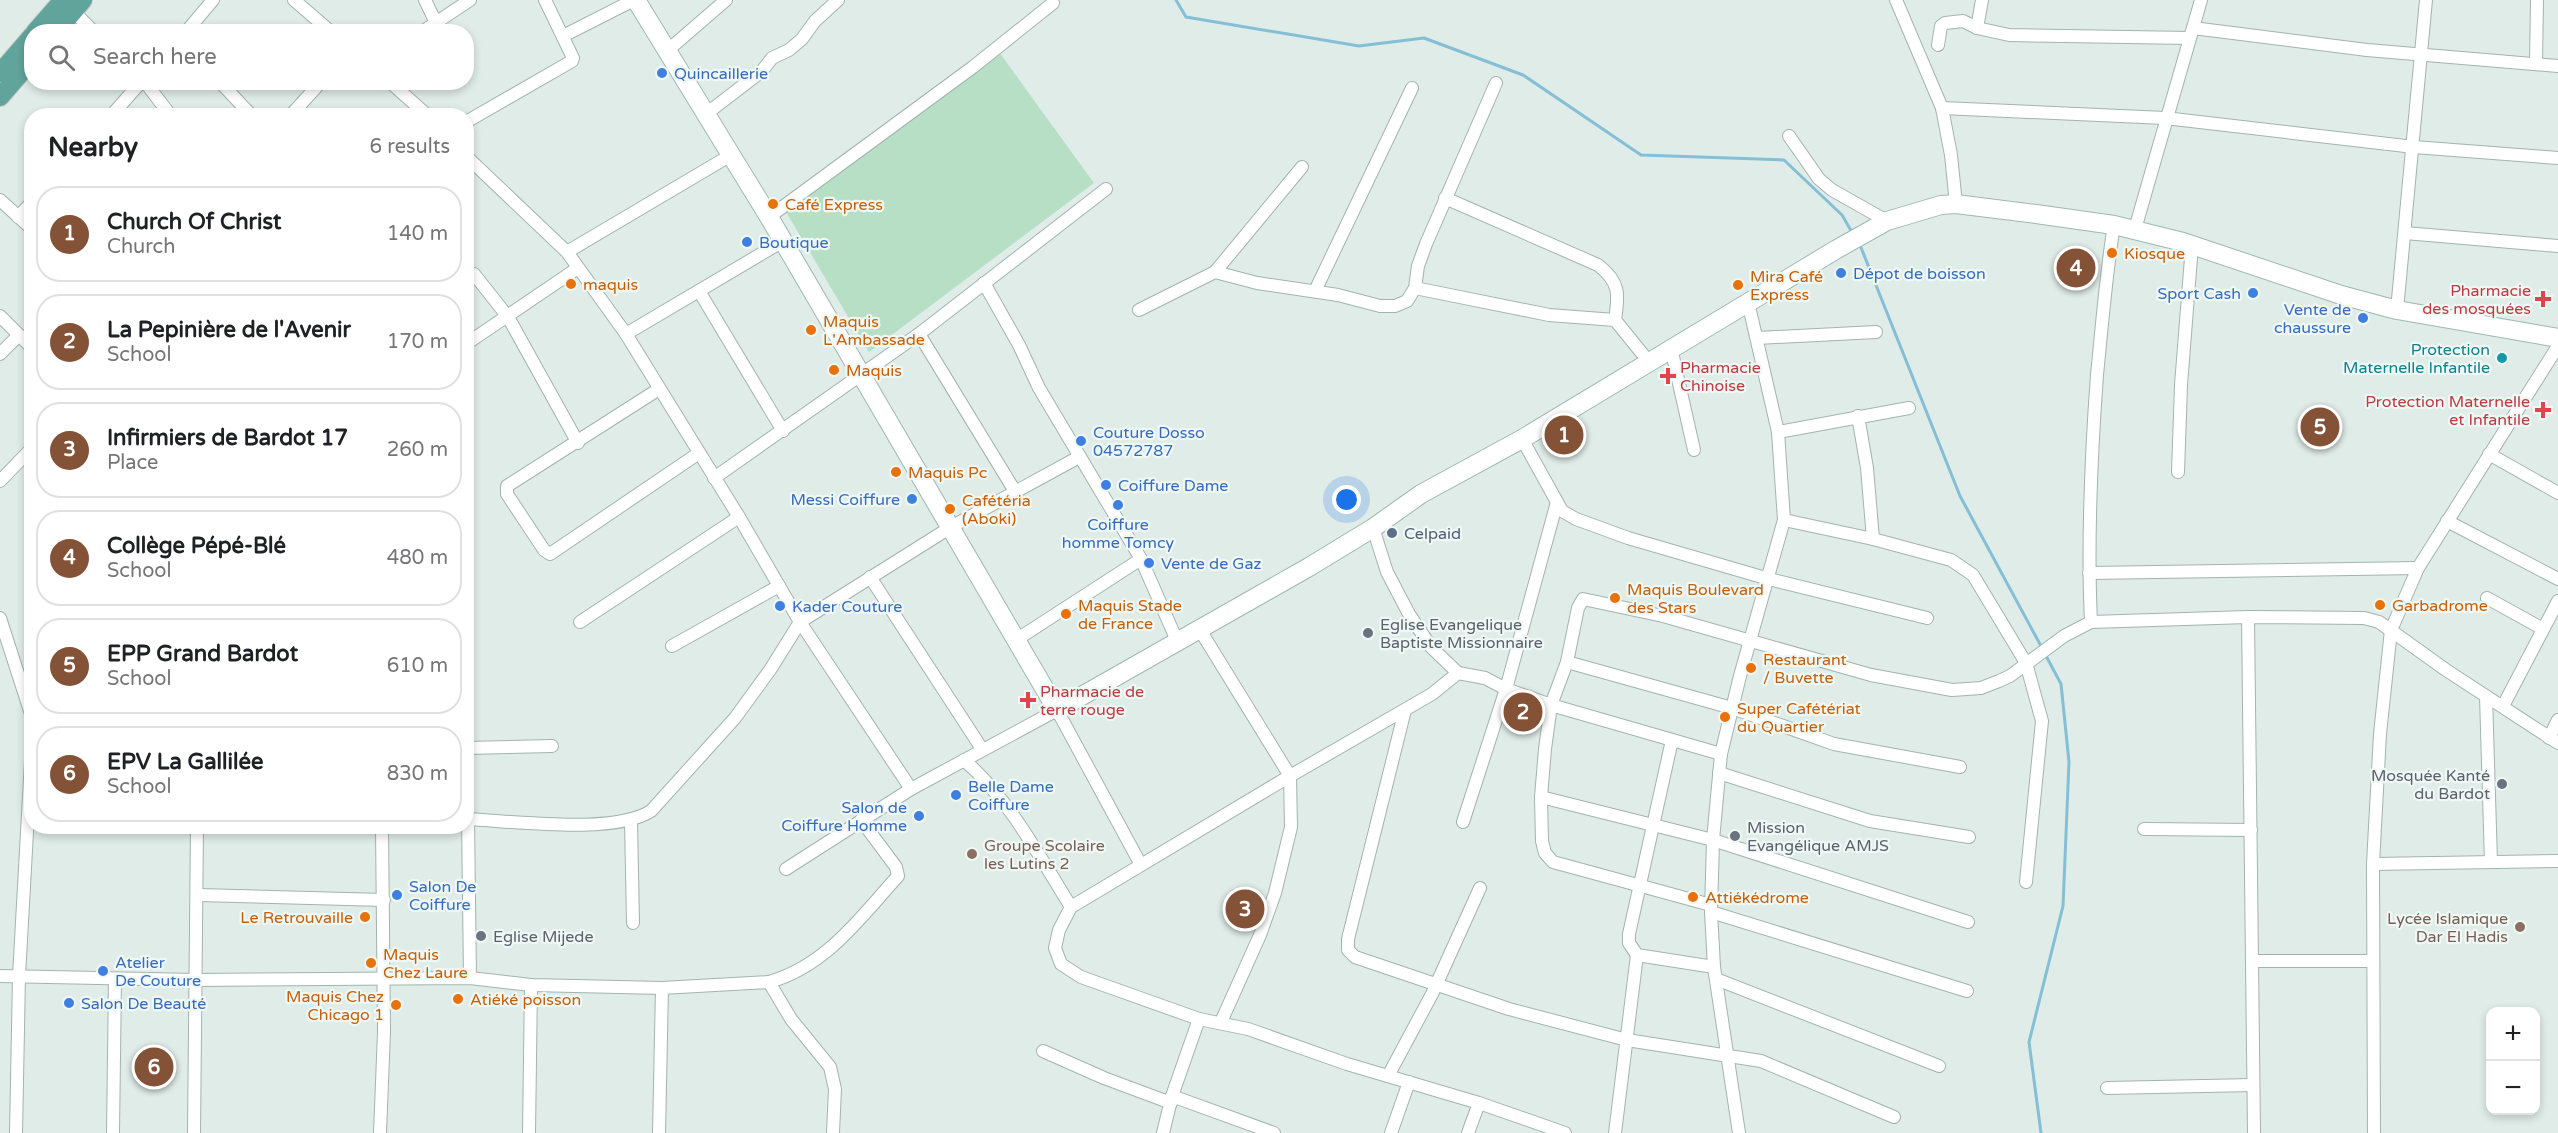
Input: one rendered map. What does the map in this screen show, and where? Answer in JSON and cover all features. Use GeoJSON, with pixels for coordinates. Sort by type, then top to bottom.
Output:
{"type":"FeatureCollection","features":[{"type":"Feature","properties":{"kind":"main road"},"geometry":{"type":"LineString","coordinates":[[45,24],[70,3]]}},
{"type":"Feature","properties":{"kind":"main road"},"geometry":{"type":"LineString","coordinates":[[60,24],[70,3]]}},
{"type":"Feature","properties":{"kind":"main road"},"geometry":{"type":"LineString","coordinates":[[0,73],[24,45]]}},
{"type":"Feature","properties":{"kind":"main road"},"geometry":{"type":"LineString","coordinates":[[0,97],[24,69]]}},
{"type":"Feature","properties":{"kind":"street"},"geometry":{"type":"LineString","coordinates":[[193,24],[213,0]]}},
{"type":"Feature","properties":{"kind":"street"},"geometry":{"type":"LineString","coordinates":[[294,0],[322,24]]}},
{"type":"Feature","properties":{"kind":"street"},"geometry":{"type":"LineString","coordinates":[[424,0],[436,23],[470,0]]}},
{"type":"Feature","properties":{"kind":"street"},"geometry":{"type":"LineString","coordinates":[[474,117],[572,61],[573,58],[545,0]]}},
{"type":"Feature","properties":{"kind":"street"},"geometry":{"type":"LineString","coordinates":[[562,36],[635,0],[769,217],[951,527],[1057,710],[1141,865]]}},
{"type":"Feature","properties":{"kind":"street"},"geometry":{"type":"LineString","coordinates":[[667,51],[726,0]]}},
{"type":"Feature","properties":{"kind":"street"},"geometry":{"type":"LineString","coordinates":[[706,114],[762,71],[772,58],[789,50],[802,39],[815,21],[838,0]]}},
{"type":"Feature","properties":{"kind":"street"},"geometry":{"type":"LineString","coordinates":[[1896,0],[1942,108],[1951,155],[1956,204]]}},
{"type":"Feature","properties":{"kind":"street"},"geometry":{"type":"LineString","coordinates":[[1977,28],[1982,0]]}},
{"type":"Feature","properties":{"kind":"street"},"geometry":{"type":"LineString","coordinates":[[2135,229],[2165,118],[2201,0]]}},
{"type":"Feature","properties":{"kind":"street"},"geometry":{"type":"LineString","coordinates":[[2397,310],[2426,0]]}},
{"type":"Feature","properties":{"kind":"street"},"geometry":{"type":"LineString","coordinates":[[2536,63],[2537,0]]}},
{"type":"Feature","properties":{"kind":"street"},"geometry":{"type":"LineString","coordinates":[[70,3],[87,24]]}},
{"type":"Feature","properties":{"kind":"street"},"geometry":{"type":"LineString","coordinates":[[769,217],[973,66],[1053,3]]}},
{"type":"Feature","properties":{"kind":"street"},"geometry":{"type":"LineString","coordinates":[[1938,45],[1941,26],[1945,23],[1963,21],[1977,28],[2009,35],[2191,33],[2421,56],[2558,66]]}},
{"type":"Feature","properties":{"kind":"street"},"geometry":{"type":"LineString","coordinates":[[1215,272],[1257,283],[1315,291],[1380,306],[1395,306],[1407,301],[1414,288],[1418,266],[1445,198],[1496,83]]}},
{"type":"Feature","properties":{"kind":"street"},"geometry":{"type":"LineString","coordinates":[[1315,291],[1412,88]]}},
{"type":"Feature","properties":{"kind":"street"},"geometry":{"type":"LineString","coordinates":[[119,108],[135,90]]}},
{"type":"Feature","properties":{"kind":"street"},"geometry":{"type":"LineString","coordinates":[[150,90],[164,108]]}},
{"type":"Feature","properties":{"kind":"street"},"geometry":{"type":"LineString","coordinates":[[228,90],[244,108]]}},
{"type":"Feature","properties":{"kind":"street"},"geometry":{"type":"LineString","coordinates":[[297,108],[314,90]]}},
{"type":"Feature","properties":{"kind":"street"},"geometry":{"type":"LineString","coordinates":[[399,90],[419,108]]}},
{"type":"Feature","properties":{"kind":"street"},"geometry":{"type":"LineString","coordinates":[[1942,108],[2165,118],[2414,147],[2558,158]]}},
{"type":"Feature","properties":{"kind":"street"},"geometry":{"type":"LineString","coordinates":[[1789,136],[1820,179],[1832,190],[1887,221]]}},
{"type":"Feature","properties":{"kind":"street"},"geometry":{"type":"LineString","coordinates":[[567,252],[731,155]]}},
{"type":"Feature","properties":{"kind":"street"},"geometry":{"type":"LineString","coordinates":[[474,164],[567,252],[626,334],[739,517],[800,622],[911,789]]}},
{"type":"Feature","properties":{"kind":"street"},"geometry":{"type":"LineString","coordinates":[[1139,310],[1215,272],[1302,167]]}},
{"type":"Feature","properties":{"kind":"street"},"geometry":{"type":"LineString","coordinates":[[714,478],[861,377],[1106,189]]}},
{"type":"Feature","properties":{"kind":"street"},"geometry":{"type":"LineString","coordinates":[[1445,198],[1598,266],[1610,275],[1617,286],[1615,320],[1649,362]]}},
{"type":"Feature","properties":{"kind":"street"},"geometry":{"type":"LineString","coordinates":[[0,200],[24,222]]}},
{"type":"Feature","properties":{"kind":"street"},"geometry":{"type":"LineString","coordinates":[[786,869],[911,789],[1178,643],[1373,528],[1420,494],[1522,439],[1887,221],[1941,205],[1956,204],[2114,225],[2192,245],[2341,295],[2397,310],[2558,338]]}},
{"type":"Feature","properties":{"kind":"street"},"geometry":{"type":"LineString","coordinates":[[18,217],[24,211]]}},
{"type":"Feature","properties":{"kind":"street"},"geometry":{"type":"LineString","coordinates":[[2091,622],[2089,573],[2091,450],[2107,272],[2114,225]]}},
{"type":"Feature","properties":{"kind":"street"},"geometry":{"type":"LineString","coordinates":[[2405,233],[2558,246]]}},
{"type":"Feature","properties":{"kind":"street"},"geometry":{"type":"LineString","coordinates":[[626,334],[783,241]]}},
{"type":"Feature","properties":{"kind":"street"},"geometry":{"type":"LineString","coordinates":[[2178,472],[2181,385],[2192,245]]}},
{"type":"Feature","properties":{"kind":"street"},"geometry":{"type":"LineString","coordinates":[[474,339],[578,268]]}},
{"type":"Feature","properties":{"kind":"street"},"geometry":{"type":"LineString","coordinates":[[474,277],[508,317],[578,443]]}},
{"type":"Feature","properties":{"kind":"street"},"geometry":{"type":"LineString","coordinates":[[984,283],[1019,345],[1039,388],[1141,559],[1178,643]]}},
{"type":"Feature","properties":{"kind":"street"},"geometry":{"type":"LineString","coordinates":[[1414,288],[1549,315],[1615,320]]}},
{"type":"Feature","properties":{"kind":"street"},"geometry":{"type":"LineString","coordinates":[[699,291],[783,431]]}},
{"type":"Feature","properties":{"kind":"street"},"geometry":{"type":"LineString","coordinates":[[1738,1133],[1715,973],[1711,909],[1713,840],[1721,754],[1784,520],[1778,432],[1748,302]]}},
{"type":"Feature","properties":{"kind":"street"},"geometry":{"type":"LineString","coordinates":[[0,316],[24,340]]}},
{"type":"Feature","properties":{"kind":"street"},"geometry":{"type":"LineString","coordinates":[[1756,338],[1876,332]]}},
{"type":"Feature","properties":{"kind":"street"},"geometry":{"type":"LineString","coordinates":[[919,334],[1016,493]]}},
{"type":"Feature","properties":{"kind":"street"},"geometry":{"type":"LineString","coordinates":[[0,354],[19,335]]}},
{"type":"Feature","properties":{"kind":"street"},"geometry":{"type":"LineString","coordinates":[[2374,1133],[2373,864],[2380,734],[2391,630],[2418,568],[2558,346]]}},
{"type":"Feature","properties":{"kind":"street"},"geometry":{"type":"LineString","coordinates":[[1671,348],[1694,450]]}},
{"type":"Feature","properties":{"kind":"street"},"geometry":{"type":"LineString","coordinates":[[659,389],[578,443],[507,486],[506,490],[546,553],[550,554],[699,453]]}},
{"type":"Feature","properties":{"kind":"street"},"geometry":{"type":"LineString","coordinates":[[1778,432],[1909,408]]}},
{"type":"Feature","properties":{"kind":"street"},"geometry":{"type":"LineString","coordinates":[[1858,416],[1867,468],[1873,539]]}},
{"type":"Feature","properties":{"kind":"street"},"geometry":{"type":"LineString","coordinates":[[1522,439],[1562,510],[1576,519],[1628,538],[1769,579],[1928,618]]}},
{"type":"Feature","properties":{"kind":"street"},"geometry":{"type":"LineString","coordinates":[[2489,454],[2558,493]]}},
{"type":"Feature","properties":{"kind":"street"},"geometry":{"type":"LineString","coordinates":[[0,482],[24,456]]}},
{"type":"Feature","properties":{"kind":"street"},"geometry":{"type":"LineString","coordinates":[[474,819],[587,824],[631,821],[651,811],[735,718],[770,670],[800,622],[951,527],[1079,457]]}},
{"type":"Feature","properties":{"kind":"street"},"geometry":{"type":"LineString","coordinates":[[1463,822],[1506,689],[1557,502]]}},
{"type":"Feature","properties":{"kind":"street"},"geometry":{"type":"LineString","coordinates":[[579,621],[739,517]]}},
{"type":"Feature","properties":{"kind":"street"},"geometry":{"type":"LineString","coordinates":[[1784,520],[1873,539],[1951,560],[1973,575],[2026,663],[2042,721],[2026,882]]}},
{"type":"Feature","properties":{"kind":"street"},"geometry":{"type":"LineString","coordinates":[[2447,521],[2558,579]]}},
{"type":"Feature","properties":{"kind":"street"},"geometry":{"type":"LineString","coordinates":[[1373,528],[1387,572],[1409,614],[1431,647],[1458,673],[1485,678],[1506,689],[1551,705],[1721,754]]}},
{"type":"Feature","properties":{"kind":"street"},"geometry":{"type":"LineString","coordinates":[[1016,640],[1141,559]]}},
{"type":"Feature","properties":{"kind":"street"},"geometry":{"type":"LineString","coordinates":[[2089,573],[2418,568]]}},
{"type":"Feature","properties":{"kind":"street"},"geometry":{"type":"LineString","coordinates":[[870,577],[982,749]]}},
{"type":"Feature","properties":{"kind":"street"},"geometry":{"type":"LineString","coordinates":[[672,646],[779,586]]}},
{"type":"Feature","properties":{"kind":"street"},"geometry":{"type":"LineString","coordinates":[[1967,991],[1640,886],[1553,862],[1545,853],[1542,840],[1541,797],[1551,705],[1567,662],[1580,602],[1587,598],[1751,640],[1871,675],[1946,690],[1981,688],[2010,676],[2064,636],[2091,622],[2248,617],[2364,618],[2379,622],[2554,741],[2558,720]]}},
{"type":"Feature","properties":{"kind":"street"},"geometry":{"type":"LineString","coordinates":[[2487,598],[2543,629]]}},
{"type":"Feature","properties":{"kind":"street"},"geometry":{"type":"LineString","coordinates":[[2503,706],[2558,601]]}},
{"type":"Feature","properties":{"kind":"street"},"geometry":{"type":"LineString","coordinates":[[2248,617],[2254,1133]]}},
{"type":"Feature","properties":{"kind":"street"},"geometry":{"type":"LineString","coordinates":[[0,618],[24,692]]}},
{"type":"Feature","properties":{"kind":"street"},"geometry":{"type":"LineString","coordinates":[[1200,630],[1290,776],[1291,827],[1275,893],[1260,935],[1221,1022]]}},
{"type":"Feature","properties":{"kind":"street"},"geometry":{"type":"LineString","coordinates":[[1567,662],[1732,708],[1834,744],[1960,767]]}},
{"type":"Feature","properties":{"kind":"street"},"geometry":{"type":"LineString","coordinates":[[1458,673],[1432,694],[1406,710],[1290,776],[1071,908],[1059,930],[1055,948],[1061,964],[1081,977],[1104,987],[1198,1019],[1221,1022],[1479,1103],[1558,1132]]}},
{"type":"Feature","properties":{"kind":"street"},"geometry":{"type":"LineString","coordinates":[[2486,696],[2491,862]]}},
{"type":"Feature","properties":{"kind":"street"},"geometry":{"type":"LineString","coordinates":[[1406,710],[1347,944],[1355,957],[1509,1009],[1627,1040],[1761,1061],[1894,1117]]}},
{"type":"Feature","properties":{"kind":"street"},"geometry":{"type":"LineString","coordinates":[[1615,1133],[1637,955],[1629,943],[1629,934],[1655,826],[1672,740]]}},
{"type":"Feature","properties":{"kind":"street"},"geometry":{"type":"LineString","coordinates":[[474,748],[552,746]]}},
{"type":"Feature","properties":{"kind":"street"},"geometry":{"type":"LineString","coordinates":[[964,760],[989,783],[1009,809],[1071,908]]}},
{"type":"Feature","properties":{"kind":"street"},"geometry":{"type":"LineString","coordinates":[[1719,773],[1870,821],[1969,837]]}},
{"type":"Feature","properties":{"kind":"street"},"geometry":{"type":"LineString","coordinates":[[1541,797],[1713,840],[1968,922]]}},
{"type":"Feature","properties":{"kind":"street"},"geometry":{"type":"LineString","coordinates":[[0,976],[196,980],[470,978],[531,985],[662,988],[769,982],[806,968],[826,953],[898,876],[896,867],[861,820]]}},
{"type":"Feature","properties":{"kind":"street"},"geometry":{"type":"LineString","coordinates":[[631,821],[633,923]]}},
{"type":"Feature","properties":{"kind":"street"},"geometry":{"type":"LineString","coordinates":[[2144,829],[2251,830]]}},
{"type":"Feature","properties":{"kind":"street"},"geometry":{"type":"LineString","coordinates":[[16,1133],[19,976],[27,834]]}},
{"type":"Feature","properties":{"kind":"street"},"geometry":{"type":"LineString","coordinates":[[194,1133],[197,834]]}},
{"type":"Feature","properties":{"kind":"street"},"geometry":{"type":"LineString","coordinates":[[380,1133],[384,1032],[382,834]]}},
{"type":"Feature","properties":{"kind":"street"},"geometry":{"type":"LineString","coordinates":[[467,834],[470,978]]}},
{"type":"Feature","properties":{"kind":"street"},"geometry":{"type":"LineString","coordinates":[[2373,864],[2558,861]]}},
{"type":"Feature","properties":{"kind":"street"},"geometry":{"type":"LineString","coordinates":[[1388,1076],[1436,983],[1480,888]]}},
{"type":"Feature","properties":{"kind":"street"},"geometry":{"type":"LineString","coordinates":[[198,895],[384,900]]}},
{"type":"Feature","properties":{"kind":"street"},"geometry":{"type":"LineString","coordinates":[[1637,955],[1715,973],[1940,1065]]}},
{"type":"Feature","properties":{"kind":"street"},"geometry":{"type":"LineString","coordinates":[[2253,961],[2372,960]]}},
{"type":"Feature","properties":{"kind":"street"},"geometry":{"type":"LineString","coordinates":[[112,1133],[115,979]]}},
{"type":"Feature","properties":{"kind":"street"},"geometry":{"type":"LineString","coordinates":[[769,982],[791,1019],[830,1067],[836,1089],[832,1133]]}},
{"type":"Feature","properties":{"kind":"street"},"geometry":{"type":"LineString","coordinates":[[529,1133],[531,985]]}},
{"type":"Feature","properties":{"kind":"street"},"geometry":{"type":"LineString","coordinates":[[659,1133],[662,988]]}},
{"type":"Feature","properties":{"kind":"street"},"geometry":{"type":"LineString","coordinates":[[1163,1133],[1171,1099],[1198,1019]]}},
{"type":"Feature","properties":{"kind":"street"},"geometry":{"type":"LineString","coordinates":[[1043,1051],[1104,1078],[1274,1133]]}},
{"type":"Feature","properties":{"kind":"street"},"geometry":{"type":"LineString","coordinates":[[1391,1133],[1409,1082]]}},
{"type":"Feature","properties":{"kind":"street"},"geometry":{"type":"LineString","coordinates":[[2107,1088],[2253,1085]]}},
{"type":"Feature","properties":{"kind":"street"},"geometry":{"type":"LineString","coordinates":[[1468,1133],[1479,1103]]}},
{"type":"Feature","properties":{"kind":"green space"},"geometry":{"type":"Polygon","coordinates":[[[999,52],[1094,183],[869,352],[786,212],[999,52]]]}},
{"type":"Feature","properties":{"kind":"waterway"},"geometry":{"type":"LineString","coordinates":[[1176,0],[1186,17],[1359,46],[1424,38],[1523,75],[1641,155],[1784,160],[1842,215],[1853,234]]}},
{"type":"Feature","properties":{"kind":"waterway"},"geometry":{"type":"LineString","coordinates":[[1860,245],[1960,496],[2042,648]]}},
{"type":"Feature","properties":{"kind":"waterway"},"geometry":{"type":"LineString","coordinates":[[2041,1133],[2029,1042],[2063,906],[2069,762],[2061,684],[2045,654]]}},
{"type":"Feature","properties":{"kind":"place","name":"Quincaillerie"},"geometry":{"type":"Point","coordinates":[662,73]}},
{"type":"Feature","properties":{"kind":"place","name":"Café Express"},"geometry":{"type":"Point","coordinates":[773,204]}},
{"type":"Feature","properties":{"kind":"place","name":"Boutique"},"geometry":{"type":"Point","coordinates":[747,242]}},
{"type":"Feature","properties":{"kind":"place","name":"Kiosque"},"geometry":{"type":"Point","coordinates":[2112,253]}},
{"type":"Feature","properties":{"kind":"place","name":"Collège Pépé-Blé"},"geometry":{"type":"Point","coordinates":[2076,268]}},
{"type":"Feature","properties":{"kind":"place","name":"Dépot de boisson"},"geometry":{"type":"Point","coordinates":[1841,273]}},
{"type":"Feature","properties":{"kind":"place","name":"maquis"},"geometry":{"type":"Point","coordinates":[571,284]}},
{"type":"Feature","properties":{"kind":"place","name":"Mira Café Express"},"geometry":{"type":"Point","coordinates":[1738,285]}},
{"type":"Feature","properties":{"kind":"place","name":"Sport Cash"},"geometry":{"type":"Point","coordinates":[2253,293]}},
{"type":"Feature","properties":{"kind":"place","name":"Pharmacie des mosquées"},"geometry":{"type":"Point","coordinates":[2543,299]}},
{"type":"Feature","properties":{"kind":"place","name":"Vente de chaussure"},"geometry":{"type":"Point","coordinates":[2363,318]}},
{"type":"Feature","properties":{"kind":"place","name":"Maquis L'Ambassade"},"geometry":{"type":"Point","coordinates":[811,330]}},
{"type":"Feature","properties":{"kind":"place","name":"Protection Maternelle Infantile"},"geometry":{"type":"Point","coordinates":[2502,358]}},
{"type":"Feature","properties":{"kind":"place","name":"Maquis"},"geometry":{"type":"Point","coordinates":[834,370]}},
{"type":"Feature","properties":{"kind":"place","name":"Pharmacie Chinoise"},"geometry":{"type":"Point","coordinates":[1668,376]}},
{"type":"Feature","properties":{"kind":"place","name":"Protection Maternelle et Infantile"},"geometry":{"type":"Point","coordinates":[2543,410]}},
{"type":"Feature","properties":{"kind":"place","name":"EPP Grand Bardot"},"geometry":{"type":"Point","coordinates":[2320,427]}},
{"type":"Feature","properties":{"kind":"place","name":"Church Of Christ"},"geometry":{"type":"Point","coordinates":[1564,435]}},
{"type":"Feature","properties":{"kind":"place","name":"Couture Dosso 04572787"},"geometry":{"type":"Point","coordinates":[1081,441]}},
{"type":"Feature","properties":{"kind":"place","name":"Maquis Pc"},"geometry":{"type":"Point","coordinates":[896,472]}},
{"type":"Feature","properties":{"kind":"place","name":"Coiffure Dame"},"geometry":{"type":"Point","coordinates":[1106,485]}},
{"type":"Feature","properties":{"kind":"place","name":"Messi Coiffure"},"geometry":{"type":"Point","coordinates":[912,499]}},
{"type":"Feature","properties":{"kind":"place","name":"Coiffure homme Tomcy"},"geometry":{"type":"Point","coordinates":[1118,505]}},
{"type":"Feature","properties":{"kind":"place","name":"Cafétéria (Aboki)"},"geometry":{"type":"Point","coordinates":[950,509]}},
{"type":"Feature","properties":{"kind":"place","name":"Celpaid"},"geometry":{"type":"Point","coordinates":[1392,533]}},
{"type":"Feature","properties":{"kind":"place","name":"Vente de Gaz"},"geometry":{"type":"Point","coordinates":[1149,563]}},
{"type":"Feature","properties":{"kind":"place","name":"Maquis Boulevard des Stars"},"geometry":{"type":"Point","coordinates":[1615,598]}},
{"type":"Feature","properties":{"kind":"place","name":"Garbadrome"},"geometry":{"type":"Point","coordinates":[2380,605]}},
{"type":"Feature","properties":{"kind":"place","name":"Kader Couture"},"geometry":{"type":"Point","coordinates":[780,606]}},
{"type":"Feature","properties":{"kind":"place","name":"Maquis Stade de France"},"geometry":{"type":"Point","coordinates":[1066,614]}},
{"type":"Feature","properties":{"kind":"place","name":"Eglise Evangelique Baptiste Missionnaire"},"geometry":{"type":"Point","coordinates":[1368,633]}},
{"type":"Feature","properties":{"kind":"place","name":"Restaurant / Buvette"},"geometry":{"type":"Point","coordinates":[1751,668]}},
{"type":"Feature","properties":{"kind":"place","name":"Pharmacie de terre rouge"},"geometry":{"type":"Point","coordinates":[1028,700]}},
{"type":"Feature","properties":{"kind":"place","name":"La Pepinière de l'Avenir"},"geometry":{"type":"Point","coordinates":[1523,712]}},
{"type":"Feature","properties":{"kind":"place","name":"Super Cafétériat du Quartier"},"geometry":{"type":"Point","coordinates":[1725,717]}},
{"type":"Feature","properties":{"kind":"place","name":"Mosquée Kanté du Bardot"},"geometry":{"type":"Point","coordinates":[2502,784]}},
{"type":"Feature","properties":{"kind":"place","name":"Belle Dame Coiffure"},"geometry":{"type":"Point","coordinates":[956,795]}},
{"type":"Feature","properties":{"kind":"place","name":"Salon de Coiffure Homme"},"geometry":{"type":"Point","coordinates":[919,816]}},
{"type":"Feature","properties":{"kind":"place","name":"Mission Evangélique AMJS"},"geometry":{"type":"Point","coordinates":[1735,836]}},
{"type":"Feature","properties":{"kind":"place","name":"Groupe Scolaire les Lutins 2"},"geometry":{"type":"Point","coordinates":[972,854]}},
{"type":"Feature","properties":{"kind":"place","name":"Salon De Coiffure"},"geometry":{"type":"Point","coordinates":[397,895]}},
{"type":"Feature","properties":{"kind":"place","name":"Attiékédrome"},"geometry":{"type":"Point","coordinates":[1693,897]}},
{"type":"Feature","properties":{"kind":"place","name":"Infirmiers de Bardot 17"},"geometry":{"type":"Point","coordinates":[1245,909]}},
{"type":"Feature","properties":{"kind":"place","name":"Le Retrouvaille"},"geometry":{"type":"Point","coordinates":[365,917]}},
{"type":"Feature","properties":{"kind":"place","name":"Lycée Islamique Dar El Hadis"},"geometry":{"type":"Point","coordinates":[2520,927]}},
{"type":"Feature","properties":{"kind":"place","name":"Eglise Mijede"},"geometry":{"type":"Point","coordinates":[481,936]}},
{"type":"Feature","properties":{"kind":"place","name":"Maquis Chez Laure"},"geometry":{"type":"Point","coordinates":[371,963]}},
{"type":"Feature","properties":{"kind":"place","name":"Atelier De Couture"},"geometry":{"type":"Point","coordinates":[103,971]}},
{"type":"Feature","properties":{"kind":"place","name":"Atiéké poisson"},"geometry":{"type":"Point","coordinates":[458,999]}},
{"type":"Feature","properties":{"kind":"place","name":"Salon De Beauté"},"geometry":{"type":"Point","coordinates":[69,1003]}},
{"type":"Feature","properties":{"kind":"place","name":"Maquis Chez Chicago 1"},"geometry":{"type":"Point","coordinates":[396,1005]}},
{"type":"Feature","properties":{"kind":"place","name":"EPV La Gallilée"},"geometry":{"type":"Point","coordinates":[154,1067]}}]}
